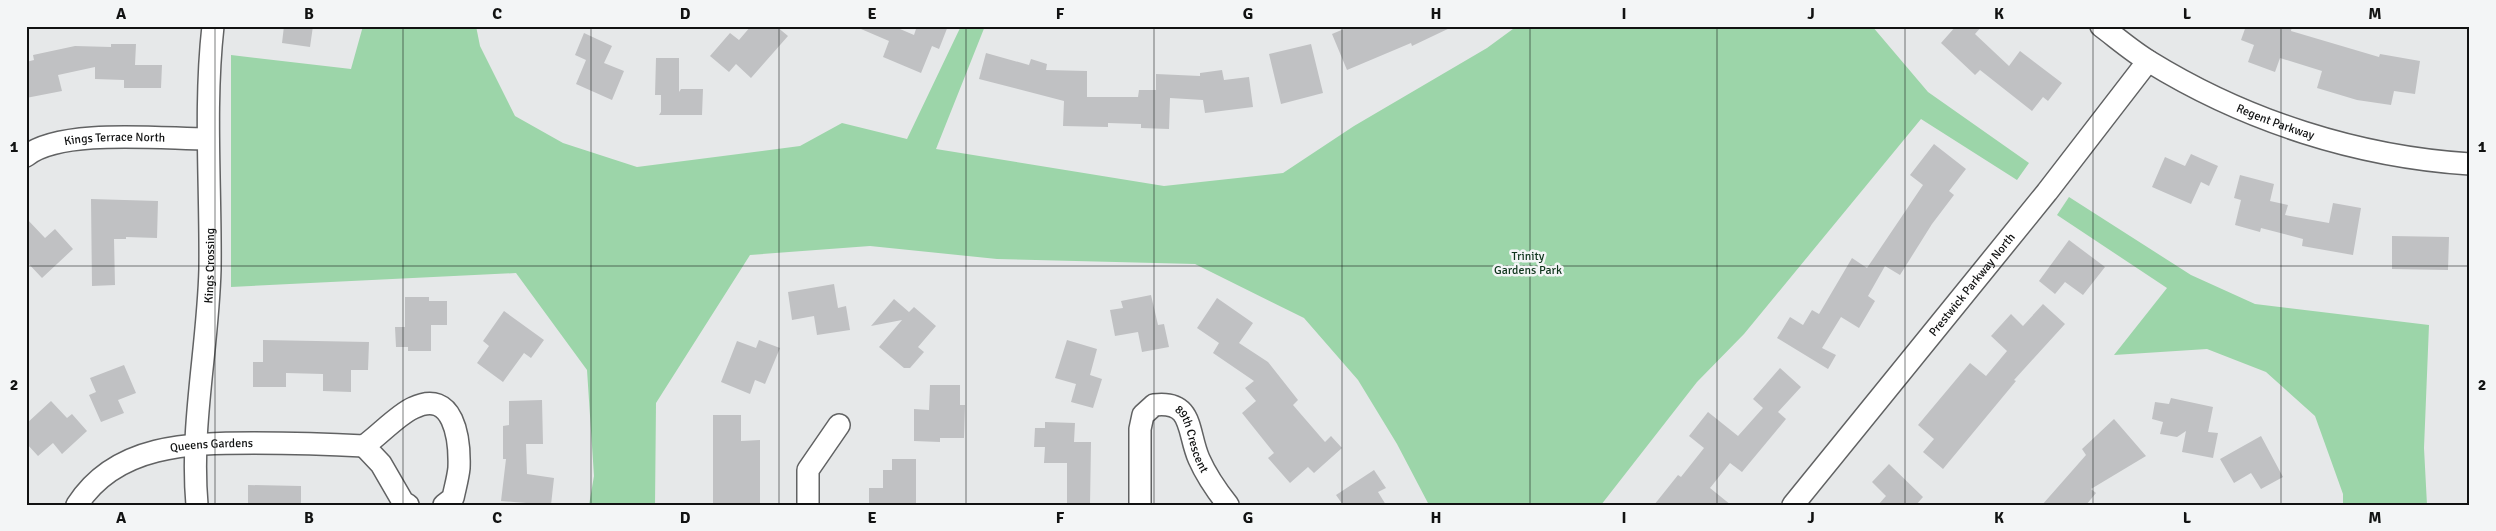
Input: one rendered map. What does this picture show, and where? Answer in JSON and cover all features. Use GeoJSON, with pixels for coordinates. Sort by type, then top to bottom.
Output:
{"type":"FeatureCollection","features":[{"type":"Feature","properties":{"kind":"street","name":"Kings Crossing"},"geometry":{"type":"LineString","coordinates":[[196,505],[196,443],[210,271],[208,139],[213,26]]}},
{"type":"Feature","properties":{"kind":"street","name":"Regent Parkway"},"geometry":{"type":"LineString","coordinates":[[2101,26],[2148,61],[2192,86],[2230,104],[2318,138],[2397,156],[2470,164]]}},
{"type":"Feature","properties":{"kind":"street","name":"Prestwick Parkway North"},"geometry":{"type":"LineString","coordinates":[[1793,505],[2047,192],[2148,61]]}},
{"type":"Feature","properties":{"kind":"street","name":"Kings Terrace North"},"geometry":{"type":"LineString","coordinates":[[26,156],[55,142],[80,138],[208,139]]}},
{"type":"Feature","properties":{"kind":"street"},"geometry":{"type":"LineString","coordinates":[[408,505],[403,502],[381,464],[364,446],[411,408],[425,403],[433,403],[448,410],[455,422],[459,468],[453,498],[444,505]]}},
{"type":"Feature","properties":{"kind":"street","name":"89th Crescent"},"geometry":{"type":"LineString","coordinates":[[1140,505],[1140,429],[1144,415],[1154,404],[1168,403],[1181,410],[1188,422],[1199,458],[1216,490],[1228,505]]}},
{"type":"Feature","properties":{"kind":"street"},"geometry":{"type":"LineString","coordinates":[[808,505],[808,470],[839,425]]}},
{"type":"Feature","properties":{"kind":"street","name":"Queens Gardens"},"geometry":{"type":"LineString","coordinates":[[76,505],[105,475],[131,459],[161,448],[196,443],[308,443],[364,446]]}},
{"type":"Feature","properties":{"kind":"green space","name":"Trinity Gardens Park"},"geometry":{"type":"Polygon","coordinates":[[[363,26],[476,26],[480,46],[515,116],[563,143],[637,167],[800,146],[842,123],[907,139],[961,26],[985,26],[936,149],[1164,186],[1283,173],[1354,126],[1487,48],[1517,26],[1872,26],[1928,92],[2029,163],[2017,180],[1921,119],[1744,334],[1697,382],[1601,505],[1429,505],[1397,444],[1358,380],[1304,318],[1195,264],[997,259],[870,246],[750,255],[656,403],[655,505],[589,505],[594,476],[587,370],[516,273],[231,287],[231,55],[351,69],[363,26]]]}},
{"type":"Feature","properties":{"kind":"green space"},"geometry":{"type":"Polygon","coordinates":[[[2069,197],[2191,275],[2255,304],[2429,325],[2424,448],[2427,505],[2343,505],[2343,494],[2315,416],[2266,372],[2207,349],[2114,355],[2167,288],[2057,215],[2069,197]]]}},
{"type":"Feature","properties":{"kind":"building"},"geometry":{"type":"Polygon","coordinates":[[[284,26],[313,26],[310,47],[282,43],[284,26]]]}},
{"type":"Feature","properties":{"kind":"building"},"geometry":{"type":"Polygon","coordinates":[[[751,26],[776,26],[788,36],[751,78],[736,64],[729,72],[710,56],[730,33],[739,40],[751,26]]]}},
{"type":"Feature","properties":{"kind":"building"},"geometry":{"type":"Polygon","coordinates":[[[854,26],[893,26],[914,35],[917,26],[948,26],[939,49],[932,46],[921,73],[883,57],[889,41],[854,26]]]}},
{"type":"Feature","properties":{"kind":"building"},"geometry":{"type":"Polygon","coordinates":[[[1351,26],[1454,26],[1412,46],[1411,43],[1347,70],[1332,34],[1351,26]]]}},
{"type":"Feature","properties":{"kind":"building"},"geometry":{"type":"Polygon","coordinates":[[[1956,26],[1982,26],[1975,34],[2009,66],[2020,51],[2062,83],[2048,101],[2043,97],[2032,111],[1980,70],[1975,75],[1941,43],[1956,26]]]}},
{"type":"Feature","properties":{"kind":"building"},"geometry":{"type":"Polygon","coordinates":[[[2246,26],[2292,26],[2291,31],[2379,57],[2380,54],[2420,61],[2415,94],[2394,91],[2391,105],[2357,100],[2317,88],[2322,71],[2280,58],[2275,72],[2248,62],[2254,45],[2241,40],[2246,26]]]}},
{"type":"Feature","properties":{"kind":"building"},"geometry":{"type":"Polygon","coordinates":[[[584,33],[612,46],[604,63],[624,71],[612,100],[576,84],[586,60],[575,55],[584,33]]]}},
{"type":"Feature","properties":{"kind":"building"},"geometry":{"type":"Polygon","coordinates":[[[111,44],[136,44],[135,65],[162,65],[161,88],[124,88],[124,80],[95,79],[95,67],[58,75],[62,91],[26,98],[26,62],[34,60],[33,55],[75,46],[111,47],[111,44]]]}},
{"type":"Feature","properties":{"kind":"building"},"geometry":{"type":"Polygon","coordinates":[[[1311,44],[1323,93],[1281,104],[1269,54],[1311,44]]]}},
{"type":"Feature","properties":{"kind":"building"},"geometry":{"type":"Polygon","coordinates":[[[986,53],[1029,65],[1031,59],[1047,64],[1046,70],[1087,71],[1087,97],[1138,97],[1139,90],[1156,90],[1156,74],[1200,76],[1200,73],[1222,70],[1224,80],[1249,77],[1253,107],[1205,113],[1203,100],[1170,98],[1169,129],[1141,128],[1141,124],[1108,123],[1108,127],[1063,126],[1064,101],[979,79],[986,53]]]}},
{"type":"Feature","properties":{"kind":"building"},"geometry":{"type":"Polygon","coordinates":[[[656,58],[679,58],[679,92],[681,89],[703,89],[702,115],[659,115],[661,112],[661,95],[655,95],[656,58]]]}},
{"type":"Feature","properties":{"kind":"building"},"geometry":{"type":"Polygon","coordinates":[[[1934,144],[1966,169],[1949,191],[1954,195],[1932,224],[1900,275],[1885,266],[1868,296],[1875,301],[1859,328],[1841,317],[1822,348],[1836,355],[1828,369],[1777,338],[1790,317],[1803,325],[1812,310],[1819,314],[1852,258],[1867,268],[1923,185],[1910,175],[1934,144]]]}},
{"type":"Feature","properties":{"kind":"building"},"geometry":{"type":"Polygon","coordinates":[[[2191,154],[2218,166],[2209,186],[2201,182],[2191,204],[2152,187],[2165,157],[2185,166],[2191,154]]]}},
{"type":"Feature","properties":{"kind":"building"},"geometry":{"type":"Polygon","coordinates":[[[2240,175],[2274,184],[2270,201],[2288,205],[2285,215],[2329,223],[2333,203],[2361,208],[2353,255],[2302,246],[2303,239],[2261,228],[2260,232],[2235,225],[2241,200],[2234,198],[2240,175]]]}},
{"type":"Feature","properties":{"kind":"building"},"geometry":{"type":"Polygon","coordinates":[[[91,199],[158,201],[157,238],[126,237],[126,239],[114,239],[115,285],[92,286],[91,199]]]}},
{"type":"Feature","properties":{"kind":"building"},"geometry":{"type":"Polygon","coordinates":[[[26,218],[45,238],[55,229],[73,249],[42,278],[26,261],[26,218]]]}},
{"type":"Feature","properties":{"kind":"building"},"geometry":{"type":"Polygon","coordinates":[[[2392,236],[2449,237],[2448,270],[2392,269],[2392,236]]]}},
{"type":"Feature","properties":{"kind":"building"},"geometry":{"type":"Polygon","coordinates":[[[2069,240],[2105,267],[2083,295],[2065,282],[2055,294],[2039,281],[2069,240]]]}},
{"type":"Feature","properties":{"kind":"building"},"geometry":{"type":"Polygon","coordinates":[[[834,284],[838,308],[846,306],[850,330],[817,335],[814,316],[792,320],[788,292],[834,284]]]}},
{"type":"Feature","properties":{"kind":"building"},"geometry":{"type":"Polygon","coordinates":[[[1151,295],[1158,325],[1164,324],[1169,347],[1142,352],[1138,332],[1115,336],[1110,310],[1123,308],[1121,301],[1151,295]]]}},
{"type":"Feature","properties":{"kind":"building"},"geometry":{"type":"Polygon","coordinates":[[[405,297],[429,297],[429,301],[447,301],[447,325],[431,325],[431,351],[408,351],[408,347],[396,347],[395,327],[405,327],[405,297]]]}},
{"type":"Feature","properties":{"kind":"building"},"geometry":{"type":"Polygon","coordinates":[[[1217,298],[1253,323],[1239,343],[1268,362],[1298,400],[1293,405],[1325,442],[1331,436],[1342,448],[1314,473],[1308,467],[1290,483],[1268,458],[1274,453],[1242,413],[1256,401],[1245,388],[1254,381],[1213,353],[1219,343],[1197,328],[1217,298]]]}},
{"type":"Feature","properties":{"kind":"building"},"geometry":{"type":"Polygon","coordinates":[[[894,299],[909,312],[914,307],[936,326],[918,347],[924,352],[910,368],[904,368],[879,347],[902,320],[871,326],[894,299]]]}},
{"type":"Feature","properties":{"kind":"building"},"geometry":{"type":"Polygon","coordinates":[[[2043,304],[2065,324],[2014,380],[2016,381],[1943,469],[1923,452],[1934,439],[1918,425],[1970,363],[1986,376],[2007,351],[1991,336],[2011,314],[2023,326],[2043,304]]]}},
{"type":"Feature","properties":{"kind":"building"},"geometry":{"type":"Polygon","coordinates":[[[504,311],[544,340],[531,358],[524,353],[503,382],[477,363],[489,346],[483,341],[504,311]]]}},
{"type":"Feature","properties":{"kind":"building"},"geometry":{"type":"Polygon","coordinates":[[[263,340],[369,342],[368,370],[351,370],[351,392],[323,391],[323,374],[286,373],[286,387],[253,387],[253,362],[263,362],[263,340]]]}},
{"type":"Feature","properties":{"kind":"building"},"geometry":{"type":"Polygon","coordinates":[[[759,340],[780,348],[765,384],[755,380],[750,394],[721,382],[737,341],[756,348],[759,340]]]}},
{"type":"Feature","properties":{"kind":"building"},"geometry":{"type":"Polygon","coordinates":[[[1067,340],[1097,349],[1090,375],[1102,379],[1093,408],[1071,402],[1076,384],[1055,378],[1067,340]]]}},
{"type":"Feature","properties":{"kind":"building"},"geometry":{"type":"Polygon","coordinates":[[[124,365],[136,393],[118,400],[124,413],[101,422],[89,395],[96,392],[90,378],[124,365]]]}},
{"type":"Feature","properties":{"kind":"building"},"geometry":{"type":"Polygon","coordinates":[[[1780,368],[1801,387],[1778,412],[1786,419],[1742,472],[1730,463],[1710,488],[1731,505],[1654,505],[1678,475],[1681,477],[1704,448],[1689,436],[1708,412],[1738,436],[1763,408],[1753,399],[1780,368]]]}},
{"type":"Feature","properties":{"kind":"building"},"geometry":{"type":"Polygon","coordinates":[[[930,385],[960,385],[960,405],[965,405],[964,438],[940,438],[940,442],[914,441],[914,409],[929,410],[930,385]]]}},
{"type":"Feature","properties":{"kind":"building"},"geometry":{"type":"Polygon","coordinates":[[[2171,398],[2213,407],[2208,432],[2218,433],[2213,458],[2182,452],[2186,431],[2177,437],[2160,434],[2163,422],[2152,419],[2155,402],[2169,404],[2171,398]]]}},
{"type":"Feature","properties":{"kind":"building"},"geometry":{"type":"Polygon","coordinates":[[[542,400],[543,444],[526,444],[527,474],[554,478],[551,505],[501,501],[506,459],[503,459],[503,426],[509,425],[509,401],[542,400]]]}},
{"type":"Feature","properties":{"kind":"building"},"geometry":{"type":"Polygon","coordinates":[[[51,401],[67,418],[72,414],[87,431],[62,454],[53,443],[38,456],[26,443],[26,424],[51,401]]]}},
{"type":"Feature","properties":{"kind":"building"},"geometry":{"type":"Polygon","coordinates":[[[713,415],[741,415],[741,441],[760,440],[760,505],[713,505],[713,415]]]}},
{"type":"Feature","properties":{"kind":"building"},"geometry":{"type":"Polygon","coordinates":[[[2114,419],[2146,456],[2091,489],[2096,493],[2086,505],[2042,505],[2086,455],[2082,449],[2114,419]]]}},
{"type":"Feature","properties":{"kind":"building"},"geometry":{"type":"Polygon","coordinates":[[[1045,422],[1075,423],[1074,442],[1091,442],[1090,505],[1067,505],[1067,463],[1044,463],[1045,447],[1034,447],[1035,428],[1045,428],[1045,422]]]}},
{"type":"Feature","properties":{"kind":"building"},"geometry":{"type":"Polygon","coordinates":[[[2261,436],[2283,477],[2261,489],[2251,473],[2234,483],[2220,459],[2261,436]]]}},
{"type":"Feature","properties":{"kind":"building"},"geometry":{"type":"Polygon","coordinates":[[[892,459],[916,459],[916,505],[869,505],[869,488],[883,488],[883,470],[892,470],[892,459]]]}},
{"type":"Feature","properties":{"kind":"building"},"geometry":{"type":"Polygon","coordinates":[[[1889,464],[1923,497],[1916,505],[1878,505],[1886,496],[1872,482],[1889,464]]]}},
{"type":"Feature","properties":{"kind":"building"},"geometry":{"type":"Polygon","coordinates":[[[1374,470],[1386,488],[1378,492],[1386,505],[1343,505],[1336,495],[1374,470]]]}},
{"type":"Feature","properties":{"kind":"building"},"geometry":{"type":"Polygon","coordinates":[[[248,485],[301,486],[301,505],[248,505],[248,485]]]}}]}
